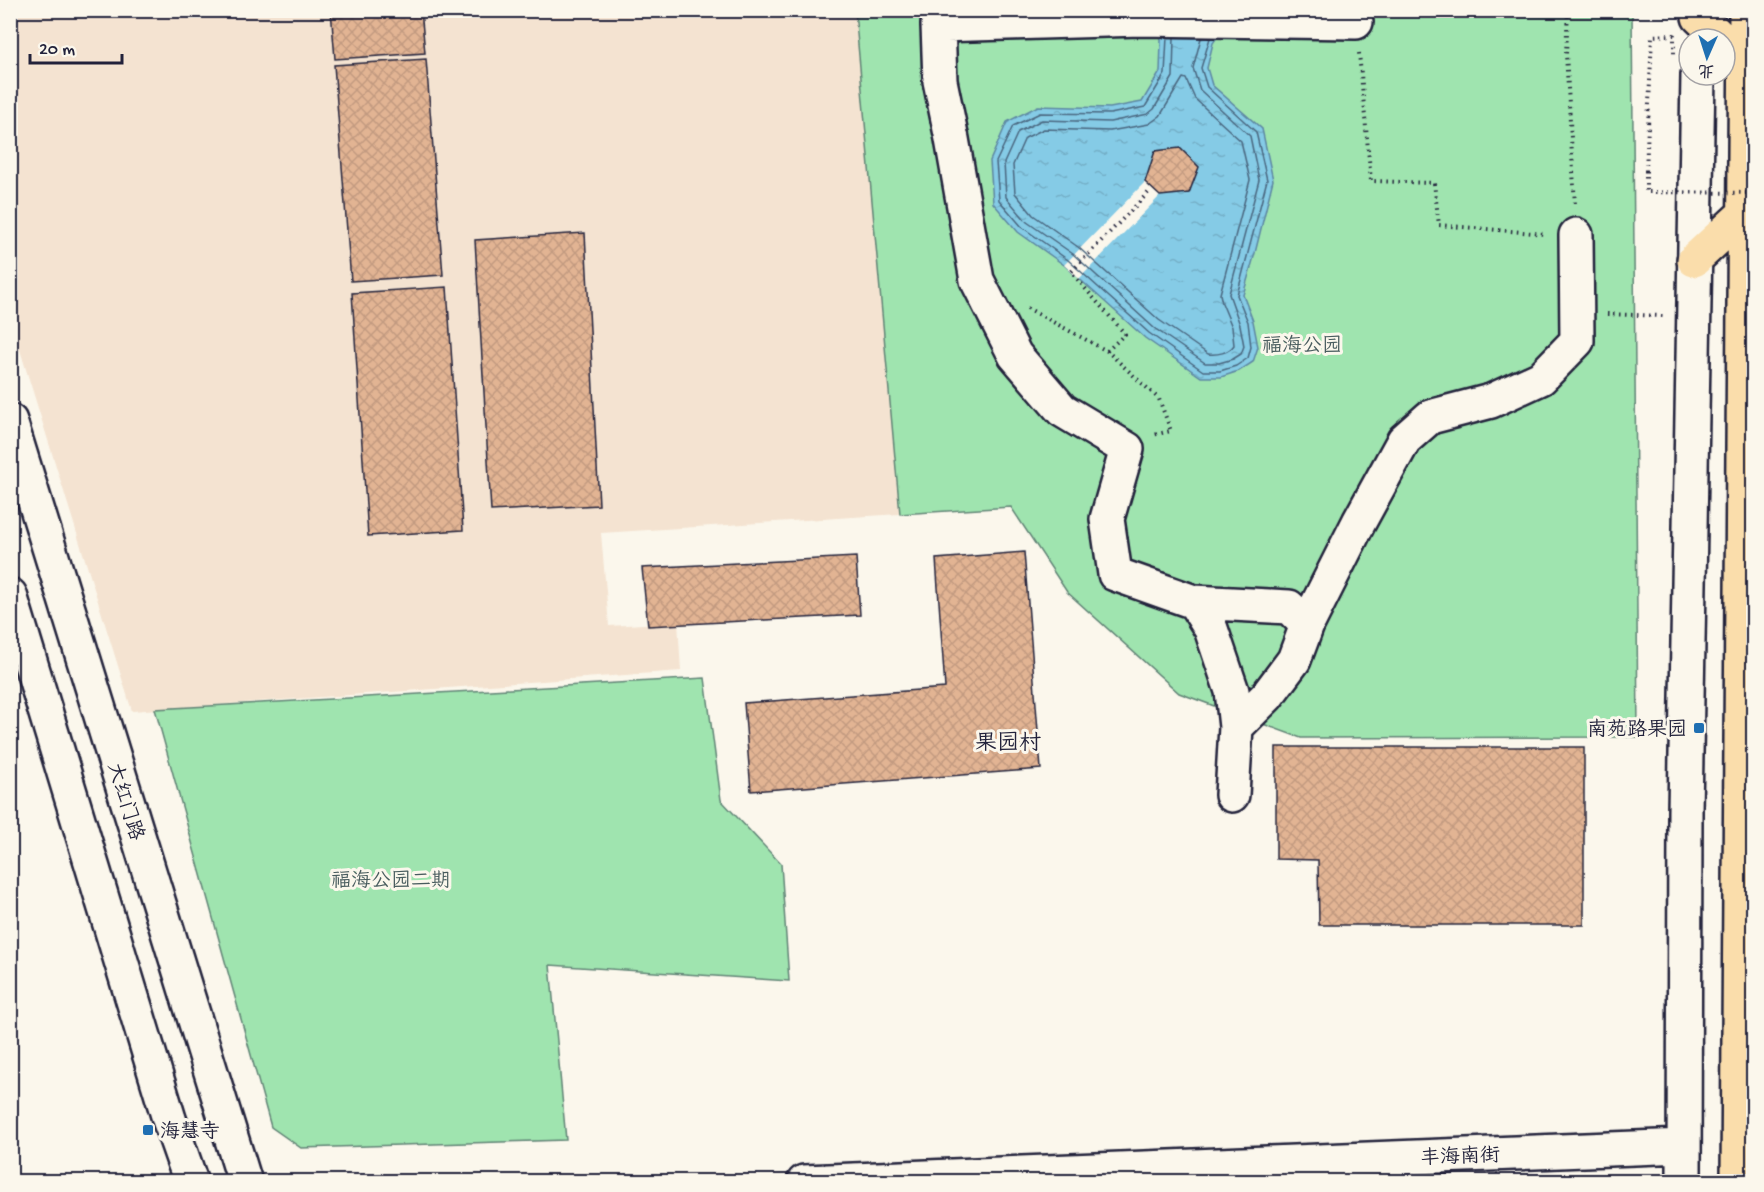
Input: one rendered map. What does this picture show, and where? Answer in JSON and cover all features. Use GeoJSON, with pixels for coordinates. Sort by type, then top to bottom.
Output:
{"type":"FeatureCollection","features":[{"type":"Feature","properties":{"kind":"highway"},"geometry":{"type":"LineString","coordinates":[[1737,33],[1746,10]]}},
{"type":"Feature","properties":{"kind":"highway"},"geometry":{"type":"LineString","coordinates":[[1736,87],[1749,203],[1738,1182]]}},
{"type":"Feature","properties":{"kind":"highway"},"geometry":{"type":"LineString","coordinates":[[1694,260],[1749,203]]}},
{"type":"Feature","properties":{"kind":"street"},"geometry":{"type":"LineString","coordinates":[[1307,625],[1289,608],[1194,602],[1115,574],[1107,519],[1127,449],[1062,410],[1015,355],[977,280],[940,81],[938,25],[1140,19],[1356,22]]}},
{"type":"Feature","properties":{"kind":"street"},"geometry":{"type":"LineString","coordinates":[[1684,1182],[1685,823],[1698,87]]}},
{"type":"Feature","properties":{"kind":"street"},"geometry":{"type":"LineString","coordinates":[[1236,727],[1280,680],[1294,660],[1307,625],[1404,440],[1430,417],[1491,401],[1541,378],[1577,341],[1576,235]]}},
{"type":"Feature","properties":{"kind":"street","name":"大红门路"},"geometry":{"type":"LineString","coordinates":[[10,421],[245,1182]]}},
{"type":"Feature","properties":{"kind":"street"},"geometry":{"type":"LineString","coordinates":[[10,595],[169,1119],[191,1182]]}},
{"type":"Feature","properties":{"kind":"street"},"geometry":{"type":"LineString","coordinates":[[1194,602],[1211,629],[1232,691],[1236,727],[1232,795]]}},
{"type":"Feature","properties":{"kind":"street","name":"丰海南街"},"geometry":{"type":"LineString","coordinates":[[804,1182],[1684,1146]]}},
{"type":"Feature","properties":{"kind":"path"},"geometry":{"type":"LineString","coordinates":[[1356,22],[1371,181],[1434,183],[1438,225],[1576,235],[1566,54],[1568,10]]}},
{"type":"Feature","properties":{"kind":"path"},"geometry":{"type":"LineString","coordinates":[[1652,52],[1646,192],[1749,203]]}},
{"type":"Feature","properties":{"kind":"path"},"geometry":{"type":"LineString","coordinates":[[1107,351],[1125,334],[1071,272],[1150,191]]}},
{"type":"Feature","properties":{"kind":"path"},"geometry":{"type":"LineString","coordinates":[[1027,307],[1107,351],[1159,399],[1171,431],[1147,436],[1127,449]]}},
{"type":"Feature","properties":{"kind":"path"},"geometry":{"type":"LineString","coordinates":[[1576,312],[1693,317]]}},
{"type":"Feature","properties":{"kind":"shaded area"},"geometry":{"type":"Polygon","coordinates":[[[10,11],[855,11],[900,514],[601,533],[609,626],[678,622],[681,671],[132,711],[11,321],[10,11]]]}},
{"type":"Feature","properties":{"kind":"green space","name":"福海公园"},"geometry":{"type":"Polygon","coordinates":[[[855,11],[1632,11],[1638,737],[1301,738],[1179,693],[1067,592],[1011,507],[900,514],[855,11]]]}},
{"type":"Feature","properties":{"kind":"green space","name":"福海公园二期"},"geometry":{"type":"Polygon","coordinates":[[[705,678],[721,800],[781,864],[789,981],[550,965],[566,1140],[301,1148],[271,1127],[155,709],[705,678]]]}},
{"type":"Feature","properties":{"kind":"water"},"geometry":{"type":"Polygon","coordinates":[[[1162,11],[1235,11],[1213,43],[1207,68],[1212,85],[1262,129],[1273,180],[1243,295],[1253,321],[1258,347],[1253,362],[1239,371],[1221,377],[1201,377],[1145,338],[1064,265],[1018,232],[993,203],[990,161],[1007,122],[1038,106],[1110,108],[1142,102],[1160,72],[1162,11]]]}},
{"type":"Feature","properties":{"kind":"pier"},"geometry":{"type":"Polygon","coordinates":[[[1145,182],[1160,196],[1079,279],[1064,265],[1145,182]]]}},
{"type":"Feature","properties":{"kind":"building"},"geometry":{"type":"Polygon","coordinates":[[[331,10],[421,10],[425,53],[335,59],[331,10]]]}},
{"type":"Feature","properties":{"kind":"building"},"geometry":{"type":"Polygon","coordinates":[[[426,59],[443,275],[351,281],[334,65],[426,59]]]}},
{"type":"Feature","properties":{"kind":"building"},"geometry":{"type":"Polygon","coordinates":[[[1180,148],[1199,167],[1189,193],[1160,196],[1145,182],[1155,151],[1180,148]]]}},
{"type":"Feature","properties":{"kind":"building"},"geometry":{"type":"Polygon","coordinates":[[[585,233],[599,505],[491,511],[475,240],[585,233]]]}},
{"type":"Feature","properties":{"kind":"building"},"geometry":{"type":"Polygon","coordinates":[[[447,287],[463,530],[368,536],[352,293],[447,287]]]}},
{"type":"Feature","properties":{"kind":"building"},"geometry":{"type":"Polygon","coordinates":[[[1024,552],[1041,769],[751,791],[744,703],[945,688],[936,559],[1024,552]]]}},
{"type":"Feature","properties":{"kind":"building"},"geometry":{"type":"Polygon","coordinates":[[[856,557],[860,615],[648,626],[642,568],[856,557]]]}},
{"type":"Feature","properties":{"kind":"building"},"geometry":{"type":"Polygon","coordinates":[[[1276,747],[1584,747],[1584,925],[1319,925],[1318,860],[1276,859],[1276,747]]]}},
{"type":"Feature","properties":{"kind":"place","name":"南苑路果园"},"geometry":{"type":"Point","coordinates":[1699,728]}},
{"type":"Feature","properties":{"kind":"place","name":"海慧寺"},"geometry":{"type":"Point","coordinates":[148,1130]}},
{"type":"Feature","properties":{"kind":"district","name":"果园村"},"geometry":{"type":"Point","coordinates":[1008,741]}}]}
